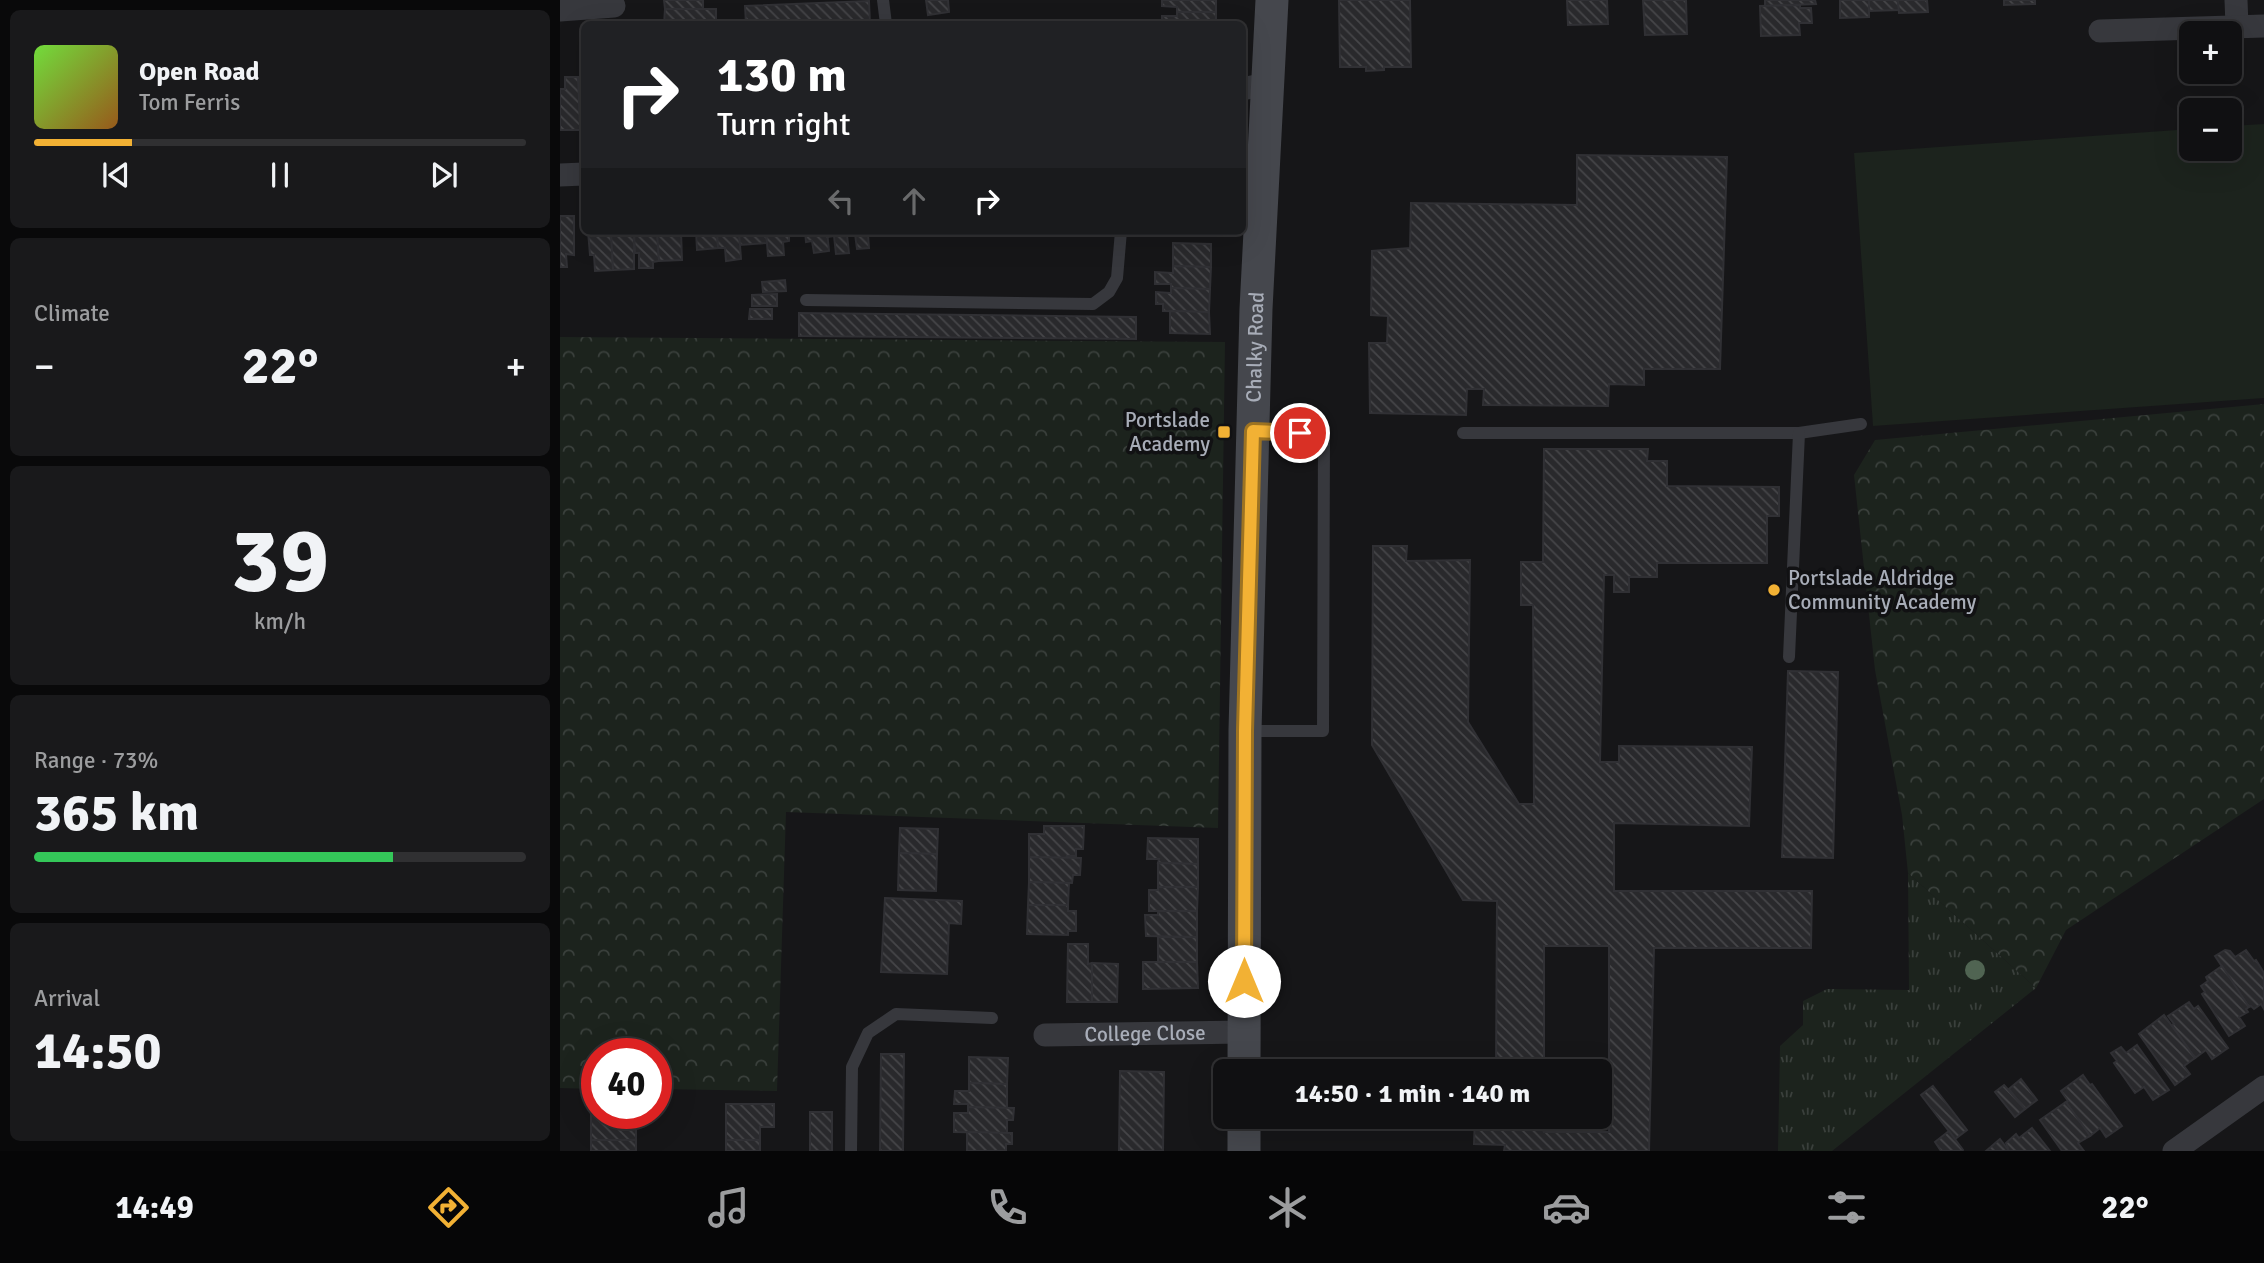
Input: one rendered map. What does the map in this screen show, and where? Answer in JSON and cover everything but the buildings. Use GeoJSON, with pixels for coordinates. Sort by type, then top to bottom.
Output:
{"type":"FeatureCollection","features":[{"type":"Feature","properties":{"kind":"street","name":"Chalky Road"},"geometry":{"type":"LineString","coordinates":[[1244,1059],[1245,731],[1256,309],[1254,87],[1272,0]]}},
{"type":"Feature","properties":{"kind":"street"},"geometry":{"type":"LineString","coordinates":[[2236,0],[2237,21]]}},
{"type":"Feature","properties":{"kind":"street"},"geometry":{"type":"LineString","coordinates":[[560,10],[614,6]]}},
{"type":"Feature","properties":{"kind":"street"},"geometry":{"type":"LineString","coordinates":[[2242,26],[2264,26]]}},
{"type":"Feature","properties":{"kind":"street"},"geometry":{"type":"LineString","coordinates":[[2100,31],[2179,28]]}},
{"type":"Feature","properties":{"kind":"street"},"geometry":{"type":"LineString","coordinates":[[560,175],[581,174]]}},
{"type":"Feature","properties":{"kind":"street","name":"College Close"},"geometry":{"type":"LineString","coordinates":[[1045,1035],[1244,1032]]}},
{"type":"Feature","properties":{"kind":"street"},"geometry":{"type":"LineString","coordinates":[[2174,1151],[2264,1087]]}},
{"type":"Feature","properties":{"kind":"street"},"geometry":{"type":"LineString","coordinates":[[1244,1129],[1244,1151]]}},
{"type":"Feature","properties":{"kind":"lane"},"geometry":{"type":"LineString","coordinates":[[883,0],[886,21]]}},
{"type":"Feature","properties":{"kind":"lane"},"geometry":{"type":"LineString","coordinates":[[806,300],[1093,304],[1109,292],[1117,278],[1121,235]]}},
{"type":"Feature","properties":{"kind":"lane"},"geometry":{"type":"LineString","coordinates":[[1463,433],[1799,433],[1861,424]]}},
{"type":"Feature","properties":{"kind":"lane"},"geometry":{"type":"LineString","coordinates":[[1245,731],[1323,731],[1324,435],[1253,431]]}},
{"type":"Feature","properties":{"kind":"lane"},"geometry":{"type":"LineString","coordinates":[[1789,657],[1799,433]]}},
{"type":"Feature","properties":{"kind":"lane"},"geometry":{"type":"LineString","coordinates":[[851,1151],[852,1067],[868,1033],[896,1014],[992,1018]]}},
{"type":"Feature","properties":{"kind":"green space"},"geometry":{"type":"Polygon","coordinates":[[[2264,124],[2264,398],[1873,426],[1854,153],[2179,130],[2179,161],[2242,161],[2242,125],[2264,124]]]}},
{"type":"Feature","properties":{"kind":"green space"},"geometry":{"type":"Polygon","coordinates":[[[560,337],[1225,342],[1218,828],[786,812],[777,1091],[672,1089],[672,1038],[581,1038],[581,1089],[560,1088],[560,337]]]}},
{"type":"Feature","properties":{"kind":"green space"},"geometry":{"type":"Polygon","coordinates":[[[2264,404],[2264,799],[2066,930],[2036,988],[1908,873],[1902,815],[1875,670],[1854,475],[1875,440],[2264,404]]]}},
{"type":"Feature","properties":{"kind":"green space"},"geometry":{"type":"Polygon","coordinates":[[[1908,873],[2036,988],[1832,1151],[1778,1151],[1780,1046],[1803,1025],[1803,1001],[1827,989],[1909,990],[1908,873]]]}},
{"type":"Feature","properties":{"kind":"place","name":"Portslade Academy"},"geometry":{"type":"Point","coordinates":[1224,432]}},
{"type":"Feature","properties":{"kind":"place","name":"Portslade Aldridge Community Academy"},"geometry":{"type":"Point","coordinates":[1774,590]}},
{"type":"Feature","properties":{"kind":"route"},"geometry":{"type":"LineString","coordinates":[[1244,981],[1245,731],[1253,431],[1300,433]]}}]}
